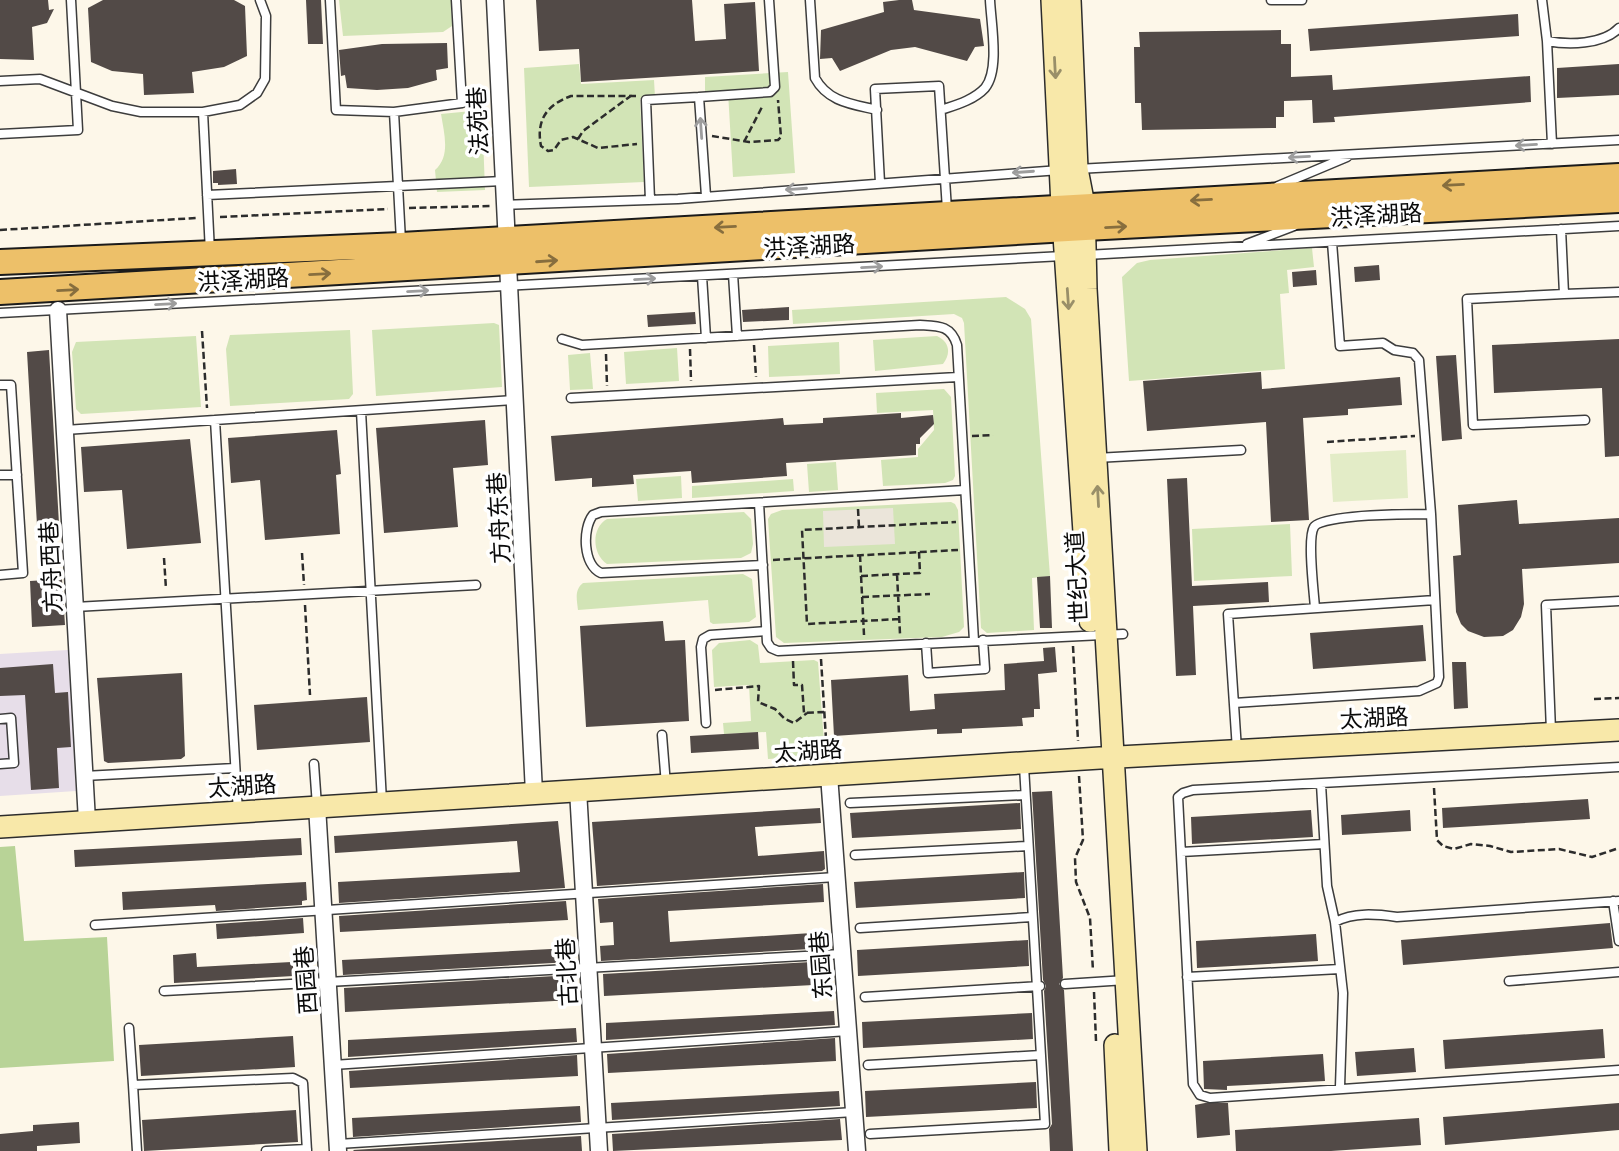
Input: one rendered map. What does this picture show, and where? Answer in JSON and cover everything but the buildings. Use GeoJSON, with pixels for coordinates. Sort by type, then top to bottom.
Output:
{"type":"FeatureCollection","features":[{"type":"Feature","properties":{"kind":"main road","name":"洪泽湖路"},"geometry":{"type":"LineString","coordinates":[[0,262],[401,245],[507,263],[947,213],[1074,233],[1254,197],[1619,176]]}},
{"type":"Feature","properties":{"kind":"main road","name":"洪泽湖路"},"geometry":{"type":"LineString","coordinates":[[0,292],[1619,200]]}},
{"type":"Feature","properties":{"kind":"main road"},"geometry":{"type":"LineString","coordinates":[[0,248],[211,253]]}},
{"type":"Feature","properties":{"kind":"street","name":"法苑巷"},"geometry":{"type":"LineString","coordinates":[[495,0],[507,263]]}},
{"type":"Feature","properties":{"kind":"street","name":"世纪大道"},"geometry":{"type":"LineString","coordinates":[[1052,0],[1074,233],[1087,458],[1107,635],[1106,757],[1119,981],[1136,1151]]}},
{"type":"Feature","properties":{"kind":"street","name":"世纪大道"},"geometry":{"type":"LineString","coordinates":[[1068,169],[1070,0]]}},
{"type":"Feature","properties":{"kind":"street","name":"方舟东巷"},"geometry":{"type":"LineString","coordinates":[[507,263],[534,793]]}},
{"type":"Feature","properties":{"kind":"street","name":"方舟西巷"},"geometry":{"type":"LineString","coordinates":[[58,310],[87,821]]}},
{"type":"Feature","properties":{"kind":"street","name":"太湖路"},"geometry":{"type":"LineString","coordinates":[[0,827],[1106,757],[1619,730]]}},
{"type":"Feature","properties":{"kind":"street","name":"东园巷"},"geometry":{"type":"LineString","coordinates":[[829,775],[857,1151]]}},
{"type":"Feature","properties":{"kind":"street","name":"古北巷"},"geometry":{"type":"LineString","coordinates":[[578,790],[599,1151]]}},
{"type":"Feature","properties":{"kind":"street","name":"西园巷"},"geometry":{"type":"LineString","coordinates":[[317,806],[338,1147]]}},
{"type":"Feature","properties":{"kind":"street","name":"世纪大道"},"geometry":{"type":"LineString","coordinates":[[1119,981],[1120,1151]]}},
{"type":"Feature","properties":{"kind":"lane"},"geometry":{"type":"LineString","coordinates":[[0,134],[78,130],[71,0]]}},
{"type":"Feature","properties":{"kind":"lane"},"geometry":{"type":"LineString","coordinates":[[0,81],[40,79],[112,106],[141,112],[203,111],[240,104],[263,86],[266,72],[266,16],[260,0]]}},
{"type":"Feature","properties":{"kind":"lane"},"geometry":{"type":"LineString","coordinates":[[330,0],[336,110],[394,112],[462,103],[456,0]]}},
{"type":"Feature","properties":{"kind":"lane"},"geometry":{"type":"LineString","coordinates":[[650,200],[646,100],[773,89],[769,0]]}},
{"type":"Feature","properties":{"kind":"lane"},"geometry":{"type":"LineString","coordinates":[[810,0],[815,78],[820,87],[827,95],[842,102],[877,110]]}},
{"type":"Feature","properties":{"kind":"lane"},"geometry":{"type":"LineString","coordinates":[[941,110],[968,100],[985,87],[991,77],[994,64],[990,0]]}},
{"type":"Feature","properties":{"kind":"lane"},"geometry":{"type":"LineString","coordinates":[[1271,0],[1302,0]]}},
{"type":"Feature","properties":{"kind":"lane"},"geometry":{"type":"LineString","coordinates":[[1542,0],[1547,40],[1552,144]]}},
{"type":"Feature","properties":{"kind":"lane"},"geometry":{"type":"LineString","coordinates":[[1547,40],[1557,43],[1599,40],[1613,35],[1619,29]]}},
{"type":"Feature","properties":{"kind":"lane"},"geometry":{"type":"LineString","coordinates":[[880,183],[875,89],[939,86],[947,213]]}},
{"type":"Feature","properties":{"kind":"lane"},"geometry":{"type":"LineString","coordinates":[[699,97],[706,197]]}},
{"type":"Feature","properties":{"kind":"lane"},"geometry":{"type":"LineString","coordinates":[[203,111],[211,253]]}},
{"type":"Feature","properties":{"kind":"lane"},"geometry":{"type":"LineString","coordinates":[[394,112],[401,245]]}},
{"type":"Feature","properties":{"kind":"lane"},"geometry":{"type":"LineString","coordinates":[[504,205],[706,197],[1068,169],[1619,140]]}},
{"type":"Feature","properties":{"kind":"lane"},"geometry":{"type":"LineString","coordinates":[[1254,197],[1353,154]]}},
{"type":"Feature","properties":{"kind":"lane"},"geometry":{"type":"LineString","coordinates":[[207,195],[503,181]]}},
{"type":"Feature","properties":{"kind":"lane"},"geometry":{"type":"LineString","coordinates":[[1241,247],[1315,218]]}},
{"type":"Feature","properties":{"kind":"lane"},"geometry":{"type":"LineString","coordinates":[[0,313],[58,310],[507,263],[702,276],[1074,233],[1241,247],[1619,226]]}},
{"type":"Feature","properties":{"kind":"lane"},"geometry":{"type":"LineString","coordinates":[[1561,229],[1564,294]]}},
{"type":"Feature","properties":{"kind":"lane"},"geometry":{"type":"LineString","coordinates":[[1234,703],[1419,691],[1437,684],[1439,677],[1431,514],[1419,360],[1413,353],[1394,349],[1383,343],[1340,346],[1332,242]]}},
{"type":"Feature","properties":{"kind":"lane"},"geometry":{"type":"LineString","coordinates":[[733,274],[737,336]]}},
{"type":"Feature","properties":{"kind":"lane"},"geometry":{"type":"LineString","coordinates":[[702,276],[706,338]]}},
{"type":"Feature","properties":{"kind":"lane"},"geometry":{"type":"LineString","coordinates":[[1585,420],[1473,425],[1467,299],[1619,292]]}},
{"type":"Feature","properties":{"kind":"lane"},"geometry":{"type":"LineString","coordinates":[[562,339],[576,344],[606,344],[920,325],[943,327],[951,331],[954,336],[958,377],[974,641]]}},
{"type":"Feature","properties":{"kind":"lane"},"geometry":{"type":"LineString","coordinates":[[571,398],[958,377]]}},
{"type":"Feature","properties":{"kind":"lane"},"geometry":{"type":"LineString","coordinates":[[0,385],[11,385],[23,573],[0,575]]}},
{"type":"Feature","properties":{"kind":"lane"},"geometry":{"type":"LineString","coordinates":[[65,430],[514,400]]}},
{"type":"Feature","properties":{"kind":"lane"},"geometry":{"type":"LineString","coordinates":[[362,411],[382,802]]}},
{"type":"Feature","properties":{"kind":"lane"},"geometry":{"type":"LineString","coordinates":[[211,420],[237,811]]}},
{"type":"Feature","properties":{"kind":"lane"},"geometry":{"type":"LineString","coordinates":[[1087,458],[1241,450]]}},
{"type":"Feature","properties":{"kind":"lane"},"geometry":{"type":"LineString","coordinates":[[0,475],[17,475]]}},
{"type":"Feature","properties":{"kind":"lane"},"geometry":{"type":"LineString","coordinates":[[763,563],[601,573],[590,564],[586,533],[590,518],[601,512],[965,490]]}},
{"type":"Feature","properties":{"kind":"lane"},"geometry":{"type":"LineString","coordinates":[[759,503],[767,642],[771,648],[778,651],[1107,635]]}},
{"type":"Feature","properties":{"kind":"lane"},"geometry":{"type":"LineString","coordinates":[[1315,608],[1311,538],[1314,525],[1336,518],[1431,514]]}},
{"type":"Feature","properties":{"kind":"lane"},"geometry":{"type":"LineString","coordinates":[[75,607],[476,585]]}},
{"type":"Feature","properties":{"kind":"lane"},"geometry":{"type":"LineString","coordinates":[[1237,750],[1228,614],[1435,600]]}},
{"type":"Feature","properties":{"kind":"lane"},"geometry":{"type":"LineString","coordinates":[[1552,734],[1546,605],[1619,601]]}},
{"type":"Feature","properties":{"kind":"lane"},"geometry":{"type":"LineString","coordinates":[[706,723],[701,648],[706,636],[766,631]]}},
{"type":"Feature","properties":{"kind":"lane"},"geometry":{"type":"LineString","coordinates":[[926,643],[928,673],[985,669],[983,640]]}},
{"type":"Feature","properties":{"kind":"lane"},"geometry":{"type":"LineString","coordinates":[[0,719],[11,718],[14,763],[0,764]]}},
{"type":"Feature","properties":{"kind":"lane"},"geometry":{"type":"LineString","coordinates":[[662,736],[666,785]]}},
{"type":"Feature","properties":{"kind":"lane"},"geometry":{"type":"LineString","coordinates":[[870,1134],[1045,1124],[1024,763]]}},
{"type":"Feature","properties":{"kind":"lane"},"geometry":{"type":"LineString","coordinates":[[314,764],[317,806]]}},
{"type":"Feature","properties":{"kind":"lane"},"geometry":{"type":"LineString","coordinates":[[1619,767],[1183,793],[1178,797],[1193,1084],[1200,1095],[1210,1098],[1619,1070]]}},
{"type":"Feature","properties":{"kind":"lane"},"geometry":{"type":"LineString","coordinates":[[85,776],[235,768]]}},
{"type":"Feature","properties":{"kind":"lane"},"geometry":{"type":"LineString","coordinates":[[1321,784],[1327,886],[1335,922],[1343,993],[1340,1087]]}},
{"type":"Feature","properties":{"kind":"lane"},"geometry":{"type":"LineString","coordinates":[[850,803],[1025,795]]}},
{"type":"Feature","properties":{"kind":"lane"},"geometry":{"type":"LineString","coordinates":[[1181,852],[1324,844]]}},
{"type":"Feature","properties":{"kind":"lane"},"geometry":{"type":"LineString","coordinates":[[855,855],[1028,846]]}},
{"type":"Feature","properties":{"kind":"lane"},"geometry":{"type":"LineString","coordinates":[[95,925],[836,877]]}},
{"type":"Feature","properties":{"kind":"lane"},"geometry":{"type":"LineString","coordinates":[[1335,922],[1357,915],[1397,917],[1616,901],[1619,941]]}},
{"type":"Feature","properties":{"kind":"lane"},"geometry":{"type":"LineString","coordinates":[[860,928],[1032,917]]}},
{"type":"Feature","properties":{"kind":"lane"},"geometry":{"type":"LineString","coordinates":[[164,990],[842,954]]}},
{"type":"Feature","properties":{"kind":"lane"},"geometry":{"type":"LineString","coordinates":[[1187,977],[1340,969]]}},
{"type":"Feature","properties":{"kind":"lane"},"geometry":{"type":"LineString","coordinates":[[1509,981],[1619,972]]}},
{"type":"Feature","properties":{"kind":"lane"},"geometry":{"type":"LineString","coordinates":[[1065,984],[1119,981]]}},
{"type":"Feature","properties":{"kind":"lane"},"geometry":{"type":"LineString","coordinates":[[865,997],[1038,986]]}},
{"type":"Feature","properties":{"kind":"lane"},"geometry":{"type":"LineString","coordinates":[[129,1028],[137,1151]]}},
{"type":"Feature","properties":{"kind":"lane"},"geometry":{"type":"LineString","coordinates":[[333,1065],[848,1031]]}},
{"type":"Feature","properties":{"kind":"lane"},"geometry":{"type":"LineString","coordinates":[[869,1065],[1041,1055]]}},
{"type":"Feature","properties":{"kind":"lane"},"geometry":{"type":"LineString","coordinates":[[133,1086],[293,1077],[303,1083],[307,1150],[266,1151]]}},
{"type":"Feature","properties":{"kind":"lane"},"geometry":{"type":"LineString","coordinates":[[338,1147],[854,1112]]}},
{"type":"Feature","properties":{"kind":"path"},"geometry":{"type":"LineString","coordinates":[[744,142],[773,89]]}},
{"type":"Feature","properties":{"kind":"path"},"geometry":{"type":"LineString","coordinates":[[702,134],[744,142],[778,140],[781,137],[779,105],[773,89]]}},
{"type":"Feature","properties":{"kind":"path"},"geometry":{"type":"LineString","coordinates":[[646,100],[633,95],[571,96],[562,99],[551,109],[538,127],[541,146],[548,151],[554,150],[565,138],[578,139],[598,148],[648,143]]}},
{"type":"Feature","properties":{"kind":"path"},"geometry":{"type":"LineString","coordinates":[[578,139],[583,131],[633,95]]}},
{"type":"Feature","properties":{"kind":"path"},"geometry":{"type":"LineString","coordinates":[[399,209],[504,205]]}},
{"type":"Feature","properties":{"kind":"path"},"geometry":{"type":"LineString","coordinates":[[202,331],[211,420]]}},
{"type":"Feature","properties":{"kind":"path"},"geometry":{"type":"LineString","coordinates":[[753,335],[757,388]]}},
{"type":"Feature","properties":{"kind":"path"},"geometry":{"type":"LineString","coordinates":[[689,339],[692,392]]}},
{"type":"Feature","properties":{"kind":"path"},"geometry":{"type":"LineString","coordinates":[[606,344],[608,396]]}},
{"type":"Feature","properties":{"kind":"path"},"geometry":{"type":"LineString","coordinates":[[962,437],[993,435]]}},
{"type":"Feature","properties":{"kind":"path"},"geometry":{"type":"LineString","coordinates":[[1327,442],[1425,436]]}},
{"type":"Feature","properties":{"kind":"path"},"geometry":{"type":"LineString","coordinates":[[857,497],[859,527]]}},
{"type":"Feature","properties":{"kind":"path"},"geometry":{"type":"LineString","coordinates":[[899,619],[807,624],[802,530],[967,521]]}},
{"type":"Feature","properties":{"kind":"path"},"geometry":{"type":"LineString","coordinates":[[763,563],[803,558],[968,549]]}},
{"type":"Feature","properties":{"kind":"path"},"geometry":{"type":"LineString","coordinates":[[860,576],[920,573],[919,552]]}},
{"type":"Feature","properties":{"kind":"path"},"geometry":{"type":"LineString","coordinates":[[302,553],[310,695]]}},
{"type":"Feature","properties":{"kind":"path"},"geometry":{"type":"LineString","coordinates":[[860,555],[864,646]]}},
{"type":"Feature","properties":{"kind":"path"},"geometry":{"type":"LineString","coordinates":[[164,558],[167,602]]}},
{"type":"Feature","properties":{"kind":"path"},"geometry":{"type":"LineString","coordinates":[[897,574],[900,645]]}},
{"type":"Feature","properties":{"kind":"path"},"geometry":{"type":"LineString","coordinates":[[862,597],[930,594]]}},
{"type":"Feature","properties":{"kind":"path"},"geometry":{"type":"LineString","coordinates":[[820,649],[826,739]]}},
{"type":"Feature","properties":{"kind":"path"},"geometry":{"type":"LineString","coordinates":[[792,650],[794,685],[802,685],[804,713],[807,713]]}},
{"type":"Feature","properties":{"kind":"path"},"geometry":{"type":"LineString","coordinates":[[704,691],[760,686],[758,702],[775,709],[785,719],[794,723],[807,713],[824,712]]}},
{"type":"Feature","properties":{"kind":"path"},"geometry":{"type":"LineString","coordinates":[[1594,699],[1619,698]]}},
{"type":"Feature","properties":{"kind":"path"},"geometry":{"type":"LineString","coordinates":[[1433,777],[1437,840],[1443,846],[1454,849],[1471,844],[1511,852],[1559,849],[1592,857],[1619,848]]}},
{"type":"Feature","properties":{"kind":"shaded area"},"geometry":{"type":"Polygon","coordinates":[[[893,508],[895,544],[824,547],[823,511],[893,508]]]}},
{"type":"Feature","properties":{"kind":"shaded area"},"geometry":{"type":"Polygon","coordinates":[[[68,650],[76,791],[0,796],[0,654],[68,650]]]}},
{"type":"Feature","properties":{"kind":"green space"},"geometry":{"type":"Polygon","coordinates":[[[339,0],[451,0],[452,26],[443,32],[343,36],[339,0]]]}},
{"type":"Feature","properties":{"kind":"green space"},"geometry":{"type":"Polygon","coordinates":[[[579,64],[581,84],[654,80],[655,97],[640,99],[644,182],[529,187],[524,68],[579,64]]]}},
{"type":"Feature","properties":{"kind":"green space"},"geometry":{"type":"Polygon","coordinates":[[[788,72],[795,173],[733,177],[728,92],[705,93],[705,77],[788,72]]]}},
{"type":"Feature","properties":{"kind":"green space"},"geometry":{"type":"Polygon","coordinates":[[[482,110],[485,190],[437,192],[435,170],[445,151],[441,114],[482,110]]]}},
{"type":"Feature","properties":{"kind":"green space"},"geometry":{"type":"Polygon","coordinates":[[[1312,248],[1314,267],[1287,270],[1289,293],[1280,294],[1285,369],[1129,381],[1122,277],[1137,263],[1312,248]]]}},
{"type":"Feature","properties":{"kind":"green space"},"geometry":{"type":"Polygon","coordinates":[[[1006,297],[1025,309],[1031,319],[1050,576],[1032,578],[1034,630],[987,633],[981,628],[962,318],[954,314],[793,324],[792,310],[1006,297]]]}},
{"type":"Feature","properties":{"kind":"green space"},"geometry":{"type":"Polygon","coordinates":[[[494,323],[499,325],[502,387],[376,396],[372,330],[494,323]]]}},
{"type":"Feature","properties":{"kind":"green space"},"geometry":{"type":"Polygon","coordinates":[[[350,330],[353,394],[349,399],[230,406],[226,349],[230,335],[350,330]]]}},
{"type":"Feature","properties":{"kind":"green space"},"geometry":{"type":"Polygon","coordinates":[[[196,336],[201,407],[81,414],[76,409],[72,352],[76,342],[196,336]]]}},
{"type":"Feature","properties":{"kind":"green space"},"geometry":{"type":"Polygon","coordinates":[[[937,336],[945,341],[948,348],[943,364],[875,371],[873,340],[937,336]]]}},
{"type":"Feature","properties":{"kind":"green space"},"geometry":{"type":"Polygon","coordinates":[[[839,342],[840,374],[769,377],[768,346],[839,342]]]}},
{"type":"Feature","properties":{"kind":"green space"},"geometry":{"type":"Polygon","coordinates":[[[677,348],[679,381],[626,384],[624,352],[677,348]]]}},
{"type":"Feature","properties":{"kind":"green space"},"geometry":{"type":"Polygon","coordinates":[[[590,353],[593,389],[570,390],[568,355],[590,353]]]}},
{"type":"Feature","properties":{"kind":"green space"},"geometry":{"type":"Polygon","coordinates":[[[944,389],[951,397],[953,480],[945,483],[883,486],[881,460],[918,457],[918,449],[934,430],[933,410],[877,413],[876,393],[944,389]]]}},
{"type":"Feature","properties":{"kind":"green space"},"geometry":{"type":"Polygon","coordinates":[[[1406,450],[1408,498],[1333,502],[1330,454],[1406,450]]]}},
{"type":"Feature","properties":{"kind":"green space"},"geometry":{"type":"Polygon","coordinates":[[[836,462],[838,490],[809,492],[807,464],[836,462]]]}},
{"type":"Feature","properties":{"kind":"green space"},"geometry":{"type":"Polygon","coordinates":[[[681,476],[682,498],[638,501],[636,479],[681,476]]]}},
{"type":"Feature","properties":{"kind":"green space"},"geometry":{"type":"Polygon","coordinates":[[[793,479],[794,491],[692,498],[692,486],[793,479]]]}},
{"type":"Feature","properties":{"kind":"green space"},"geometry":{"type":"Polygon","coordinates":[[[951,502],[958,510],[964,627],[959,632],[942,637],[784,643],[776,637],[768,519],[771,514],[782,510],[951,502]]]}},
{"type":"Feature","properties":{"kind":"green space"},"geometry":{"type":"Polygon","coordinates":[[[744,512],[751,519],[753,544],[751,553],[741,558],[607,564],[596,548],[598,528],[607,519],[744,512]]]}},
{"type":"Feature","properties":{"kind":"green space"},"geometry":{"type":"Polygon","coordinates":[[[1290,524],[1292,576],[1194,581],[1192,529],[1290,524]]]}},
{"type":"Feature","properties":{"kind":"green space"},"geometry":{"type":"Polygon","coordinates":[[[743,574],[752,579],[756,617],[749,622],[713,624],[710,622],[708,600],[578,610],[577,592],[583,583],[743,574]]]}},
{"type":"Feature","properties":{"kind":"green space"},"geometry":{"type":"Polygon","coordinates":[[[750,640],[758,645],[760,663],[818,662],[825,755],[768,759],[766,732],[724,734],[723,723],[751,721],[749,685],[714,687],[712,650],[719,643],[750,640]]]}},
{"type":"Feature","properties":{"kind":"green space"},"geometry":{"type":"Polygon","coordinates":[[[15,846],[24,941],[107,937],[114,1061],[0,1068],[0,847],[15,846]]]}}]}
